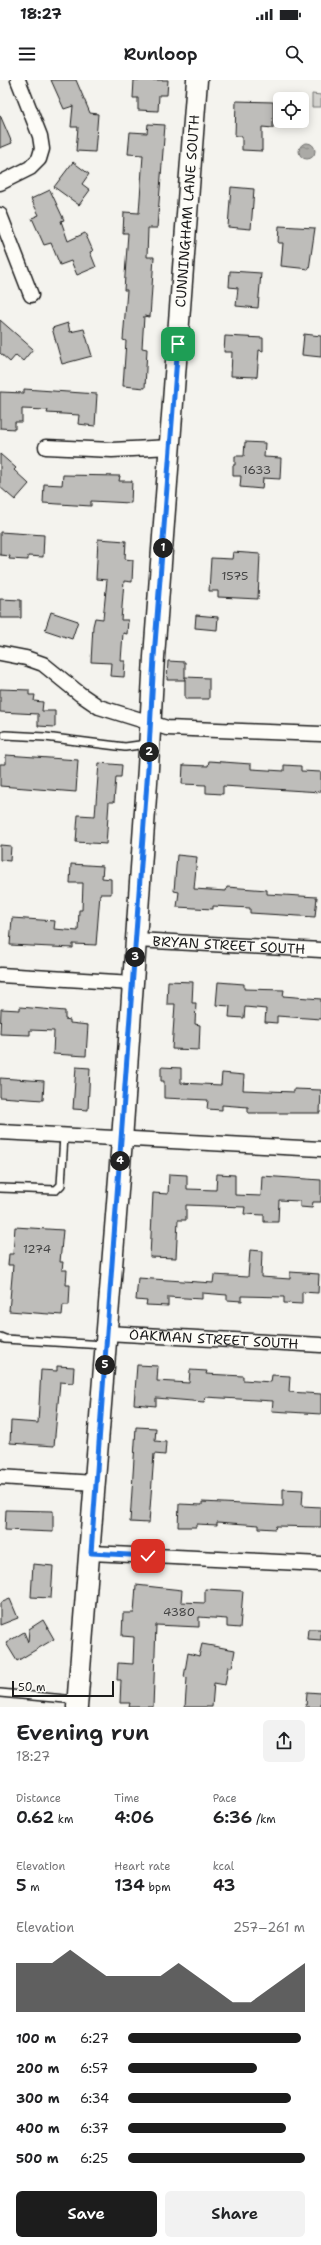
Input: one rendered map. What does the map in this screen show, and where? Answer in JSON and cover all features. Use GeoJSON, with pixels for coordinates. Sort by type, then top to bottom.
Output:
{"type":"FeatureCollection","features":[{"type":"Feature","properties":{"kind":"street"},"geometry":{"type":"LineString","coordinates":[[0,183],[30,168],[38,159],[42,149],[40,136],[18,80]]}},
{"type":"Feature","properties":{"kind":"street","name":"CUNNINGHAM LANE SOUTH"},"geometry":{"type":"LineString","coordinates":[[78,1703],[91,1553],[95,1483],[122,1140],[151,723],[154,657],[171,447],[197,80]]}},
{"type":"Feature","properties":{"kind":"street"},"geometry":{"type":"LineString","coordinates":[[0,215],[31,295]]}},
{"type":"Feature","properties":{"kind":"street"},"geometry":{"type":"LineString","coordinates":[[46,447],[112,450],[171,447]]}},
{"type":"Feature","properties":{"kind":"street"},"geometry":{"type":"LineString","coordinates":[[0,653],[26,658],[43,664],[80,694],[99,707],[167,728],[321,734]]}},
{"type":"Feature","properties":{"kind":"street","name":"BRYAN STREET SOUTH"},"geometry":{"type":"LineString","coordinates":[[136,940],[321,950]]}},
{"type":"Feature","properties":{"kind":"street"},"geometry":{"type":"LineString","coordinates":[[0,976],[133,983]]}},
{"type":"Feature","properties":{"kind":"street"},"geometry":{"type":"LineString","coordinates":[[0,1132],[122,1140],[321,1149]]}},
{"type":"Feature","properties":{"kind":"street","name":"OAKMAN STREET SOUTH"},"geometry":{"type":"LineString","coordinates":[[106,1339],[321,1345]]}},
{"type":"Feature","properties":{"kind":"street"},"geometry":{"type":"LineString","coordinates":[[0,1477],[95,1483]]}},
{"type":"Feature","properties":{"kind":"street"},"geometry":{"type":"LineString","coordinates":[[91,1553],[321,1564]]}},
{"type":"Feature","properties":{"kind":"lane"},"geometry":{"type":"LineString","coordinates":[[5,735],[45,737],[125,747],[149,744]]}},
{"type":"Feature","properties":{"kind":"lane"},"geometry":{"type":"LineString","coordinates":[[0,1188],[56,1190],[61,1185],[64,1136]]}},
{"type":"Feature","properties":{"kind":"lane"},"geometry":{"type":"LineString","coordinates":[[0,1337],[4,1339],[106,1339]]}},
{"type":"Feature","properties":{"kind":"lane"},"geometry":{"type":"LineString","coordinates":[[0,1692],[78,1703]]}},
{"type":"Feature","properties":{"kind":"shaded area"},"geometry":{"type":"Polygon","coordinates":[[[312,94],[321,95],[321,107],[312,107],[312,94]]]}},
{"type":"Feature","properties":{"kind":"water"},"geometry":{"type":"Polygon","coordinates":[[[307,143],[314,148],[315,151],[310,158],[307,159],[300,154],[299,151],[304,144],[307,143]]]}},
{"type":"Feature","properties":{"kind":"building"},"geometry":{"type":"Polygon","coordinates":[[[51,80],[76,80],[90,113],[98,114],[95,152],[76,151],[78,127],[71,127],[73,106],[64,109],[51,80]]]}},
{"type":"Feature","properties":{"kind":"building"},"geometry":{"type":"Polygon","coordinates":[[[134,80],[168,80],[167,95],[159,95],[158,111],[138,110],[138,98],[133,98],[134,80]]]}},
{"type":"Feature","properties":{"kind":"building"},"geometry":{"type":"Polygon","coordinates":[[[236,101],[273,102],[273,128],[262,127],[262,151],[242,150],[242,136],[235,136],[236,101]]]}},
{"type":"Feature","properties":{"kind":"building"},"geometry":{"type":"Polygon","coordinates":[[[0,115],[12,143],[0,148],[0,115]]]}},
{"type":"Feature","properties":{"kind":"building"},"geometry":{"type":"Polygon","coordinates":[[[148,124],[165,125],[157,228],[148,228],[147,257],[154,257],[150,317],[144,316],[142,348],[147,349],[145,388],[123,386],[126,341],[123,340],[127,290],[124,290],[128,233],[123,233],[124,212],[139,213],[143,155],[128,154],[130,132],[147,133],[148,124]]]}},
{"type":"Feature","properties":{"kind":"building"},"geometry":{"type":"Polygon","coordinates":[[[73,162],[89,174],[82,184],[90,190],[79,205],[54,187],[73,162]]]}},
{"type":"Feature","properties":{"kind":"building"},"geometry":{"type":"Polygon","coordinates":[[[231,187],[254,189],[251,229],[228,227],[231,187]]]}},
{"type":"Feature","properties":{"kind":"building"},"geometry":{"type":"Polygon","coordinates":[[[50,190],[64,220],[61,221],[68,241],[85,233],[93,251],[90,252],[96,267],[77,275],[71,261],[60,265],[51,243],[44,245],[32,218],[39,215],[31,199],[50,190]]]}},
{"type":"Feature","properties":{"kind":"building"},"geometry":{"type":"Polygon","coordinates":[[[279,226],[315,228],[309,269],[281,266],[283,243],[278,243],[279,226]]]}},
{"type":"Feature","properties":{"kind":"building"},"geometry":{"type":"Polygon","coordinates":[[[230,271],[261,273],[258,308],[236,306],[238,288],[229,287],[230,271]]]}},
{"type":"Feature","properties":{"kind":"building"},"geometry":{"type":"Polygon","coordinates":[[[0,320],[33,349],[23,361],[16,355],[10,362],[0,353],[0,320]]]}},
{"type":"Feature","properties":{"kind":"building"},"geometry":{"type":"Polygon","coordinates":[[[68,323],[70,332],[84,329],[92,356],[62,364],[52,328],[68,323]]]}},
{"type":"Feature","properties":{"kind":"building"},"geometry":{"type":"Polygon","coordinates":[[[304,334],[321,336],[321,357],[302,355],[304,334]]]}},
{"type":"Feature","properties":{"kind":"building"},"geometry":{"type":"Polygon","coordinates":[[[225,336],[263,338],[263,351],[259,350],[257,377],[231,376],[232,352],[224,352],[225,336]]]}},
{"type":"Feature","properties":{"kind":"building"},"geometry":{"type":"Polygon","coordinates":[[[24,389],[97,394],[95,426],[78,424],[79,415],[47,413],[48,410],[22,409],[22,422],[15,422],[15,429],[0,428],[0,392],[24,393],[24,389]]]}},
{"type":"Feature","properties":{"kind":"building"},"geometry":{"type":"Polygon","coordinates":[[[245,442],[265,443],[264,457],[281,458],[280,479],[263,478],[262,489],[240,487],[241,476],[233,476],[233,465],[235,465],[235,456],[244,456],[245,442]]]}},
{"type":"Feature","properties":{"kind":"building"},"geometry":{"type":"Polygon","coordinates":[[[0,454],[16,468],[14,470],[29,484],[15,500],[0,487],[0,454]]]}},
{"type":"Feature","properties":{"kind":"building"},"geometry":{"type":"Polygon","coordinates":[[[63,475],[120,476],[119,481],[132,481],[131,503],[91,501],[91,506],[43,503],[44,484],[62,485],[63,475]]]}},
{"type":"Feature","properties":{"kind":"building"},"geometry":{"type":"Polygon","coordinates":[[[0,532],[44,535],[43,557],[28,556],[28,560],[9,559],[10,556],[0,555],[0,532]]]}},
{"type":"Feature","properties":{"kind":"building"},"geometry":{"type":"Polygon","coordinates":[[[98,539],[126,541],[125,559],[133,560],[132,582],[124,581],[121,620],[128,620],[127,634],[123,633],[121,661],[125,661],[124,677],[110,676],[111,663],[91,662],[93,626],[95,618],[103,619],[107,580],[96,579],[98,539]]]}},
{"type":"Feature","properties":{"kind":"building"},"geometry":{"type":"Polygon","coordinates":[[[233,552],[260,554],[258,599],[218,597],[218,591],[209,591],[211,558],[232,559],[233,552]]]}},
{"type":"Feature","properties":{"kind":"building"},"geometry":{"type":"Polygon","coordinates":[[[0,599],[21,600],[21,618],[0,618],[0,599]]]}},
{"type":"Feature","properties":{"kind":"building"},"geometry":{"type":"Polygon","coordinates":[[[51,612],[78,621],[72,639],[45,630],[51,612]]]}},
{"type":"Feature","properties":{"kind":"building"},"geometry":{"type":"Polygon","coordinates":[[[196,615],[218,617],[217,630],[195,628],[196,615]]]}},
{"type":"Feature","properties":{"kind":"building"},"geometry":{"type":"Polygon","coordinates":[[[168,661],[185,662],[185,680],[167,680],[168,661]]]}},
{"type":"Feature","properties":{"kind":"building"},"geometry":{"type":"Polygon","coordinates":[[[185,677],[209,678],[209,699],[185,699],[185,677]]]}},
{"type":"Feature","properties":{"kind":"building"},"geometry":{"type":"Polygon","coordinates":[[[0,689],[29,690],[29,695],[35,695],[34,701],[43,702],[42,711],[55,711],[55,727],[38,726],[38,714],[0,712],[0,689]]]}},
{"type":"Feature","properties":{"kind":"building"},"geometry":{"type":"Polygon","coordinates":[[[6,755],[78,760],[76,792],[0,786],[0,764],[6,764],[6,755]]]}},
{"type":"Feature","properties":{"kind":"building"},"geometry":{"type":"Polygon","coordinates":[[[209,761],[251,764],[251,769],[284,771],[284,765],[301,766],[301,771],[321,772],[321,792],[223,786],[223,794],[206,793],[206,785],[182,784],[183,765],[208,766],[209,761]]]}},
{"type":"Feature","properties":{"kind":"building"},"geometry":{"type":"Polygon","coordinates":[[[99,763],[122,765],[121,777],[116,777],[114,802],[109,802],[106,844],[76,842],[78,815],[95,816],[99,763]]]}},
{"type":"Feature","properties":{"kind":"building"},"geometry":{"type":"Polygon","coordinates":[[[0,845],[11,846],[10,861],[0,860],[0,845]]]}},
{"type":"Feature","properties":{"kind":"building"},"geometry":{"type":"Polygon","coordinates":[[[177,855],[197,857],[194,889],[226,891],[227,887],[267,890],[267,894],[317,897],[315,917],[250,913],[250,908],[213,906],[213,909],[177,907],[179,892],[174,891],[177,855]]]}},
{"type":"Feature","properties":{"kind":"building"},"geometry":{"type":"Polygon","coordinates":[[[71,864],[103,866],[102,878],[111,879],[111,894],[100,894],[96,945],[73,944],[73,948],[10,945],[12,918],[55,921],[54,929],[78,931],[79,910],[82,910],[83,883],[70,883],[71,864]]]}},
{"type":"Feature","properties":{"kind":"building"},"geometry":{"type":"Polygon","coordinates":[[[168,981],[193,982],[192,1003],[196,1003],[195,1024],[200,1025],[199,1050],[172,1049],[175,1004],[167,1004],[168,981]]]}},
{"type":"Feature","properties":{"kind":"building"},"geometry":{"type":"Polygon","coordinates":[[[218,982],[244,984],[244,989],[284,990],[283,996],[321,999],[321,1019],[277,1016],[277,1023],[265,1022],[266,1009],[245,1007],[244,1018],[229,1017],[230,1006],[216,1005],[218,982]]]}},
{"type":"Feature","properties":{"kind":"building"},"geometry":{"type":"Polygon","coordinates":[[[20,1007],[65,1011],[65,1019],[70,1020],[70,1023],[88,1025],[86,1056],[53,1054],[54,1031],[30,1030],[30,1035],[0,1034],[1,1009],[20,1010],[20,1007]]]}},
{"type":"Feature","properties":{"kind":"building"},"geometry":{"type":"Polygon","coordinates":[[[76,1067],[90,1068],[88,1110],[73,1109],[76,1067]]]}},
{"type":"Feature","properties":{"kind":"building"},"geometry":{"type":"Polygon","coordinates":[[[161,1067],[181,1068],[181,1083],[221,1085],[222,1073],[244,1075],[243,1090],[294,1092],[294,1089],[321,1090],[320,1113],[248,1113],[248,1107],[222,1105],[222,1110],[207,1109],[208,1100],[164,1098],[164,1081],[161,1081],[161,1067]]]}},
{"type":"Feature","properties":{"kind":"building"},"geometry":{"type":"Polygon","coordinates":[[[0,1078],[44,1081],[43,1100],[0,1097],[0,1078]]]}},
{"type":"Feature","properties":{"kind":"building"},"geometry":{"type":"Polygon","coordinates":[[[169,1174],[187,1175],[187,1189],[216,1190],[217,1174],[235,1175],[235,1195],[261,1196],[262,1176],[321,1180],[321,1202],[313,1202],[312,1208],[300,1207],[300,1201],[279,1200],[278,1222],[264,1222],[264,1215],[244,1214],[245,1207],[186,1205],[186,1220],[178,1220],[176,1258],[150,1257],[153,1193],[168,1194],[169,1174]]]}},
{"type":"Feature","properties":{"kind":"building"},"geometry":{"type":"Polygon","coordinates":[[[15,1227],[63,1230],[60,1262],[63,1262],[62,1270],[67,1270],[66,1285],[70,1285],[69,1305],[63,1305],[62,1315],[9,1311],[13,1265],[8,1265],[9,1254],[13,1254],[15,1227]]]}},
{"type":"Feature","properties":{"kind":"building"},"geometry":{"type":"Polygon","coordinates":[[[250,1250],[262,1251],[261,1277],[290,1279],[290,1272],[319,1274],[318,1293],[302,1292],[302,1304],[284,1303],[284,1297],[242,1296],[242,1301],[227,1300],[227,1295],[202,1293],[202,1299],[168,1297],[168,1306],[146,1305],[147,1301],[136,1300],[138,1278],[213,1283],[214,1275],[248,1277],[250,1250]]]}},
{"type":"Feature","properties":{"kind":"building"},"geometry":{"type":"Polygon","coordinates":[[[137,1365],[158,1366],[157,1381],[189,1383],[190,1370],[207,1371],[206,1374],[243,1376],[243,1380],[271,1382],[272,1375],[290,1376],[289,1392],[321,1394],[321,1414],[272,1411],[273,1401],[205,1397],[204,1402],[156,1398],[156,1406],[134,1404],[137,1365]]]}},
{"type":"Feature","properties":{"kind":"building"},"geometry":{"type":"Polygon","coordinates":[[[57,1366],[74,1367],[73,1383],[60,1382],[54,1446],[10,1443],[11,1421],[38,1423],[41,1370],[57,1371],[57,1366]]]}},
{"type":"Feature","properties":{"kind":"building"},"geometry":{"type":"Polygon","coordinates":[[[136,1427],[156,1428],[155,1441],[166,1442],[165,1455],[154,1454],[149,1523],[130,1522],[136,1427]]]}},
{"type":"Feature","properties":{"kind":"building"},"geometry":{"type":"Polygon","coordinates":[[[283,1489],[303,1490],[302,1506],[321,1507],[321,1527],[276,1526],[275,1529],[259,1528],[259,1525],[217,1522],[217,1525],[196,1524],[196,1527],[178,1527],[179,1504],[202,1505],[202,1502],[283,1506],[283,1489]]]}},
{"type":"Feature","properties":{"kind":"building"},"geometry":{"type":"Polygon","coordinates":[[[6,1510],[53,1511],[53,1532],[5,1530],[6,1510]]]}},
{"type":"Feature","properties":{"kind":"building"},"geometry":{"type":"Polygon","coordinates":[[[33,1564],[53,1566],[51,1598],[31,1597],[33,1564]]]}},
{"type":"Feature","properties":{"kind":"building"},"geometry":{"type":"Polygon","coordinates":[[[136,1585],[182,1590],[181,1602],[205,1603],[205,1589],[243,1591],[240,1628],[227,1627],[227,1619],[199,1617],[199,1627],[156,1625],[153,1707],[129,1707],[130,1703],[120,1703],[121,1680],[117,1680],[118,1663],[133,1664],[134,1637],[122,1636],[123,1613],[134,1613],[136,1585]]]}},
{"type":"Feature","properties":{"kind":"building"},"geometry":{"type":"Polygon","coordinates":[[[10,1599],[18,1618],[0,1625],[0,1603],[10,1599]]]}},
{"type":"Feature","properties":{"kind":"building"},"geometry":{"type":"Polygon","coordinates":[[[43,1620],[54,1639],[17,1661],[6,1643],[24,1632],[28,1642],[29,1629],[43,1620]]]}},
{"type":"Feature","properties":{"kind":"building"},"geometry":{"type":"Polygon","coordinates":[[[308,1629],[321,1629],[321,1640],[307,1639],[308,1629]]]}},
{"type":"Feature","properties":{"kind":"building"},"geometry":{"type":"Polygon","coordinates":[[[202,1644],[235,1650],[232,1667],[228,1667],[225,1685],[214,1683],[212,1707],[185,1707],[187,1678],[184,1677],[188,1653],[199,1656],[202,1644]]]}},
{"type":"Feature","properties":{"kind":"building"},"geometry":{"type":"Polygon","coordinates":[[[307,1692],[321,1693],[321,1707],[306,1707],[307,1692]]]}},
{"type":"Feature","properties":{"kind":"route"},"geometry":{"type":"LineString","coordinates":[[148,1556],[91,1553],[95,1483],[122,1140],[148,768],[154,657],[178,344]]}}]}
